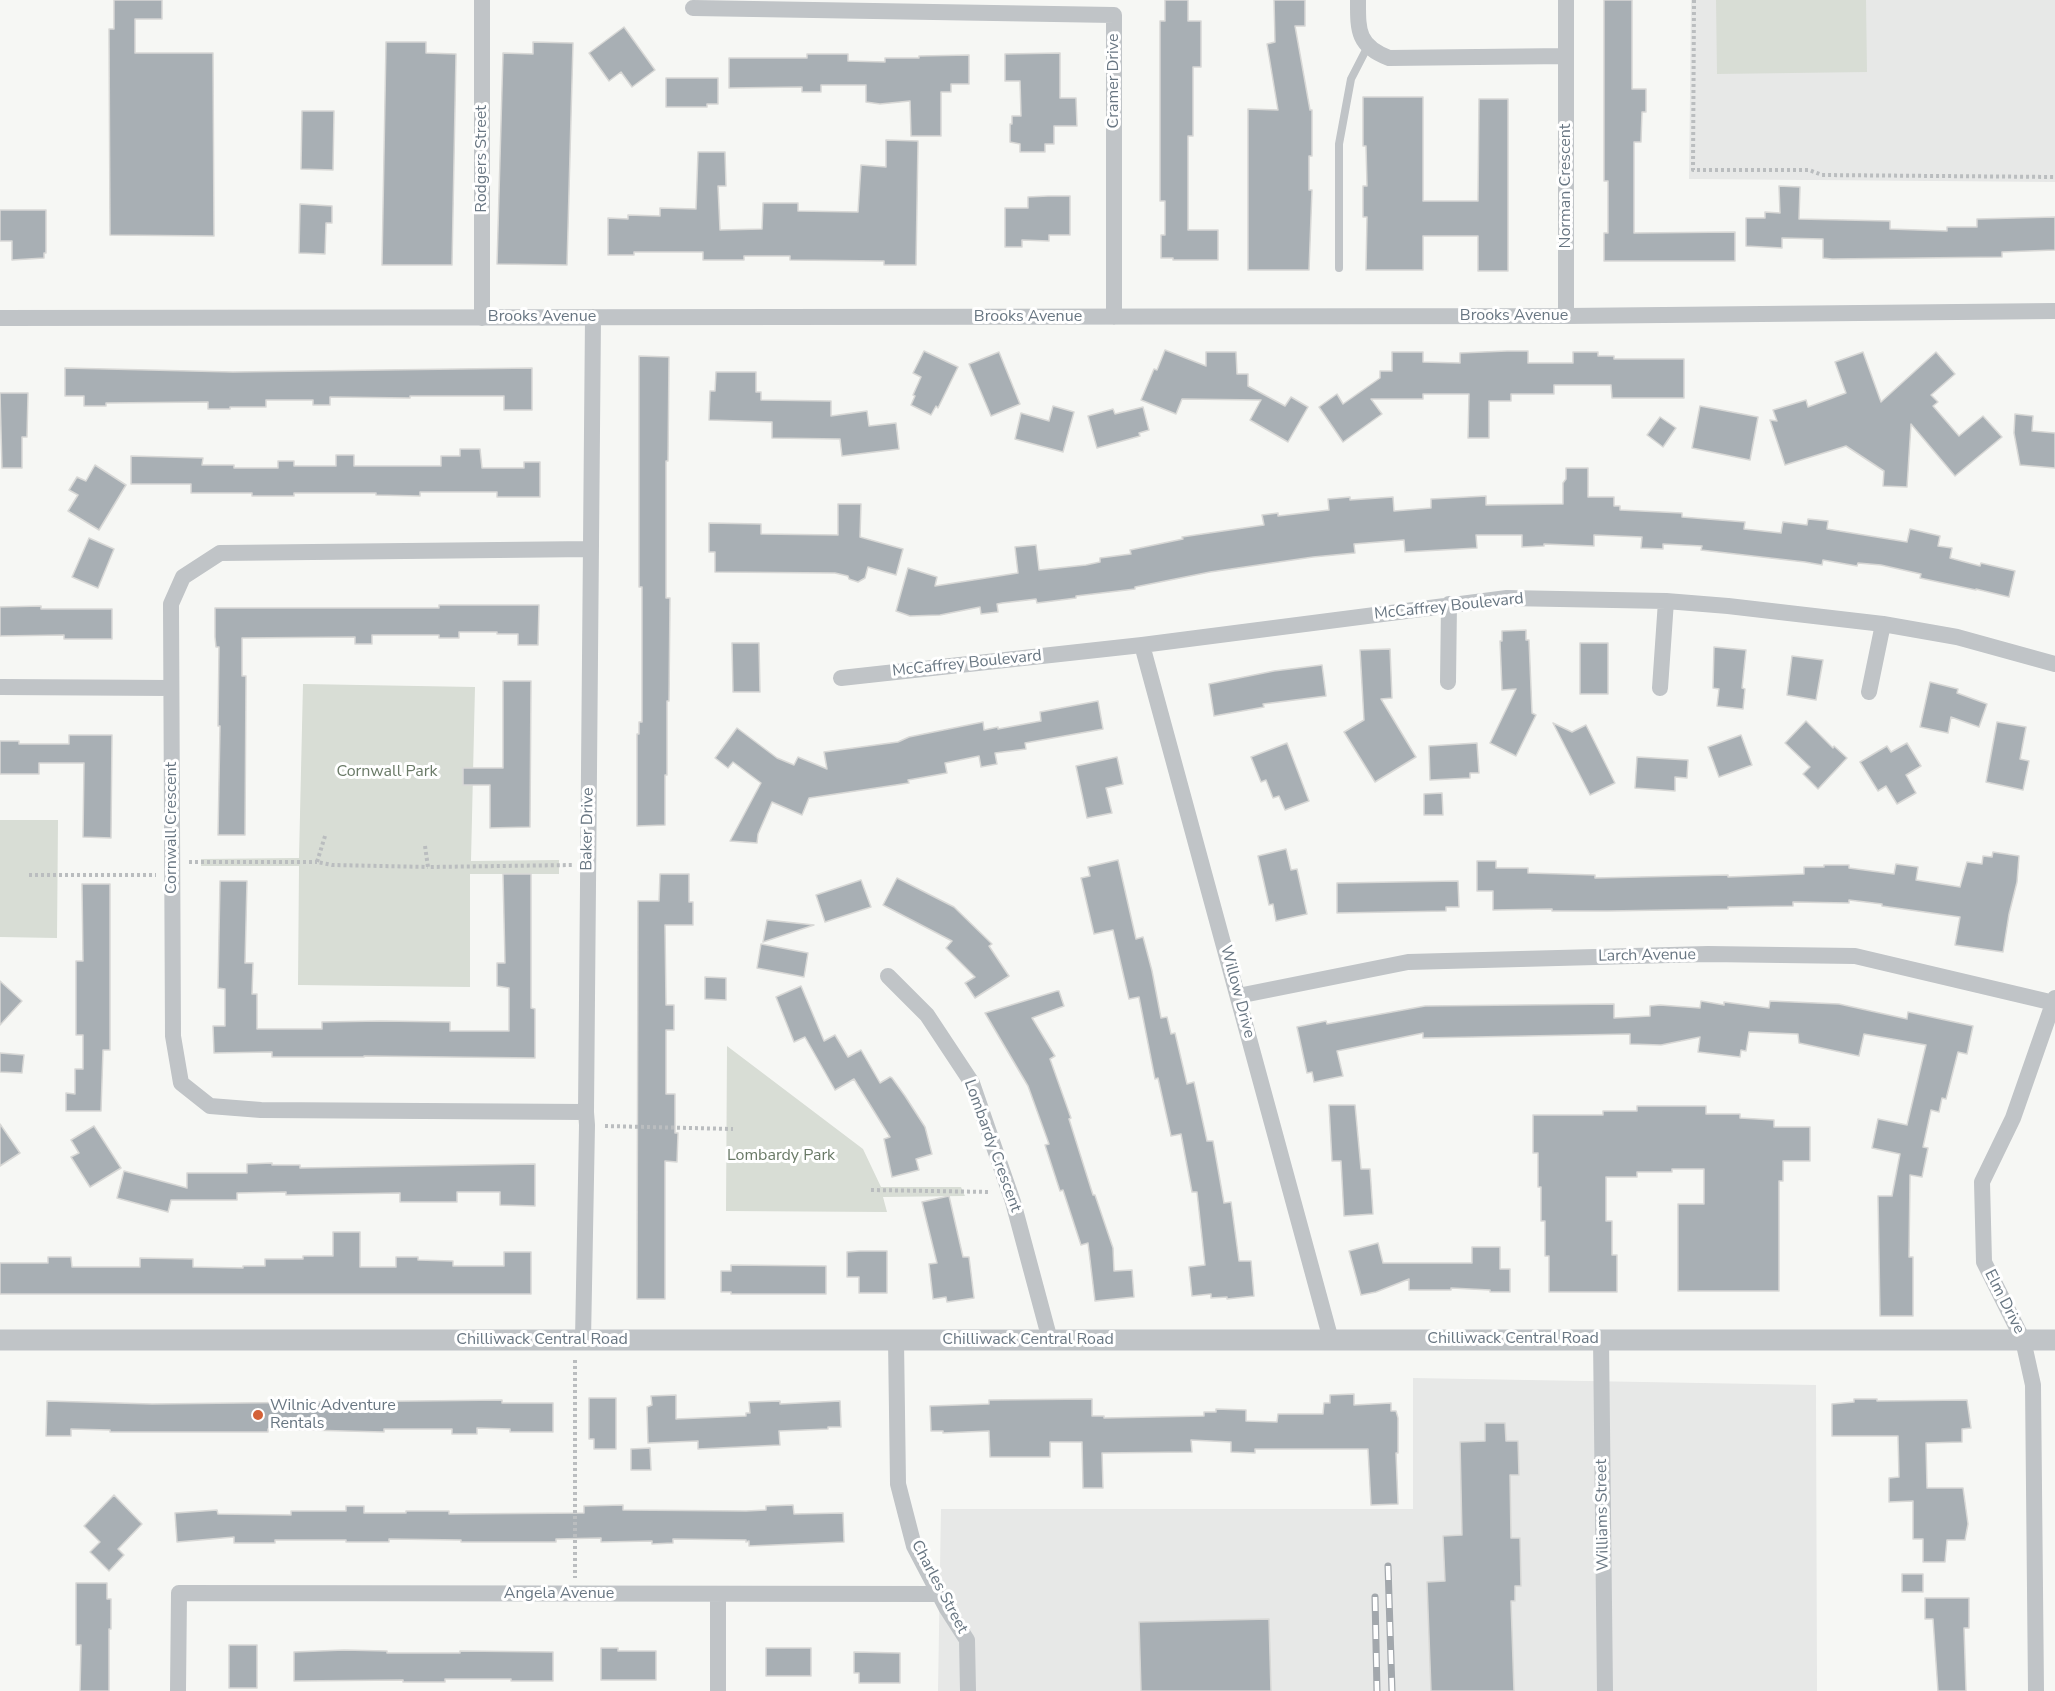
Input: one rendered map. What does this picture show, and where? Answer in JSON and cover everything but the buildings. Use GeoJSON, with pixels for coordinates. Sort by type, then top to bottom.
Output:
{"type":"FeatureCollection","features":[{"type":"Feature","properties":{"kind":"street","name":"Rodgers Street"},"geometry":{"type":"LineString","coordinates":[[482,0],[482,318]]}},
{"type":"Feature","properties":{"kind":"street"},"geometry":{"type":"LineString","coordinates":[[1358,0],[1360,36],[1378,54],[1389,58],[1566,56]]}},
{"type":"Feature","properties":{"kind":"street","name":"Norman Crescent"},"geometry":{"type":"LineString","coordinates":[[1566,0],[1566,316]]}},
{"type":"Feature","properties":{"kind":"street","name":"Cramer Drive"},"geometry":{"type":"LineString","coordinates":[[693,8],[1114,15],[1114,317]]}},
{"type":"Feature","properties":{"kind":"street","name":"Brooks Avenue"},"geometry":{"type":"LineString","coordinates":[[0,318],[1566,316],[2055,311]]}},
{"type":"Feature","properties":{"kind":"street","name":"Baker Drive"},"geometry":{"type":"LineString","coordinates":[[579,1340],[586,1119],[593,317]]}},
{"type":"Feature","properties":{"kind":"street","name":"Cornwall Crescent"},"geometry":{"type":"LineString","coordinates":[[586,1119],[261,1110],[210,1106],[181,1083],[173,1036],[171,604],[183,576],[220,553],[591,549]]}},
{"type":"Feature","properties":{"kind":"street","name":"McCaffrey Boulevard"},"geometry":{"type":"LineString","coordinates":[[841,678],[1142,645],[1507,598],[1728,606],[1883,624],[1956,637],[2055,664]]}},
{"type":"Feature","properties":{"kind":"street"},"geometry":{"type":"LineString","coordinates":[[1660,688],[1666,602]]}},
{"type":"Feature","properties":{"kind":"street"},"geometry":{"type":"LineString","coordinates":[[1448,682],[1449,604]]}},
{"type":"Feature","properties":{"kind":"street"},"geometry":{"type":"LineString","coordinates":[[1869,692],[1883,624]]}},
{"type":"Feature","properties":{"kind":"street","name":"Willow Drive"},"geometry":{"type":"LineString","coordinates":[[1142,645],[1331,1340]]}},
{"type":"Feature","properties":{"kind":"street"},"geometry":{"type":"LineString","coordinates":[[0,687],[171,688]]}},
{"type":"Feature","properties":{"kind":"street","name":"Larch Avenue"},"geometry":{"type":"LineString","coordinates":[[1238,996],[1408,962],[1708,954],[1855,956],[2055,1001]]}},
{"type":"Feature","properties":{"kind":"street","name":"Lombardy Crescent"},"geometry":{"type":"LineString","coordinates":[[888,976],[927,1015],[972,1083],[1010,1192],[1050,1340]]}},
{"type":"Feature","properties":{"kind":"street","name":"Elm Drive"},"geometry":{"type":"LineString","coordinates":[[2036,1691],[2032,1385],[2023,1340],[1984,1262],[1982,1182],[2013,1118],[2055,1001]]}},
{"type":"Feature","properties":{"kind":"street","name":"Williams Street"},"geometry":{"type":"LineString","coordinates":[[1601,1339],[1605,1691]]}},
{"type":"Feature","properties":{"kind":"street","name":"Chilliwack Central Road"},"geometry":{"type":"LineString","coordinates":[[0,1340],[2055,1340]]}},
{"type":"Feature","properties":{"kind":"street","name":"Charles Street"},"geometry":{"type":"LineString","coordinates":[[896,1340],[898,1484],[914,1546],[966,1640],[968,1691]]}},
{"type":"Feature","properties":{"kind":"street","name":"Angela Avenue"},"geometry":{"type":"LineString","coordinates":[[178,1691],[179,1593],[939,1594]]}},
{"type":"Feature","properties":{"kind":"street"},"geometry":{"type":"LineString","coordinates":[[718,1594],[718,1691]]}},
{"type":"Feature","properties":{"kind":"lane"},"geometry":{"type":"LineString","coordinates":[[1339,268],[1339,144],[1351,79],[1368,46]]}},
{"type":"Feature","properties":{"kind":"path"},"geometry":{"type":"LineString","coordinates":[[1694,0],[1693,170],[1809,170],[1822,175],[2055,177]]}},
{"type":"Feature","properties":{"kind":"path"},"geometry":{"type":"LineString","coordinates":[[317,862],[325,836]]}},
{"type":"Feature","properties":{"kind":"path"},"geometry":{"type":"LineString","coordinates":[[425,846],[428,867]]}},
{"type":"Feature","properties":{"kind":"path"},"geometry":{"type":"LineString","coordinates":[[29,875],[317,862],[332,865],[428,867],[588,865]]}},
{"type":"Feature","properties":{"kind":"path"},"geometry":{"type":"LineString","coordinates":[[586,1119],[734,1129]]}},
{"type":"Feature","properties":{"kind":"path"},"geometry":{"type":"LineString","coordinates":[[871,1190],[1010,1192]]}},
{"type":"Feature","properties":{"kind":"path"},"geometry":{"type":"LineString","coordinates":[[575,1594],[579,1340]]}},
{"type":"Feature","properties":{"kind":"shaded area"},"geometry":{"type":"Polygon","coordinates":[[[1691,0],[2055,0],[2055,182],[1689,179],[1691,0]]]}},
{"type":"Feature","properties":{"kind":"shaded area"},"geometry":{"type":"Polygon","coordinates":[[[1413,1378],[1816,1385],[1817,1691],[938,1691],[941,1509],[1413,1509],[1413,1378]]]}},
{"type":"Feature","properties":{"kind":"green space"},"geometry":{"type":"Polygon","coordinates":[[[1716,0],[1866,0],[1867,72],[1717,74],[1716,0]]]}},
{"type":"Feature","properties":{"kind":"green space","name":"Cornwall Park"},"geometry":{"type":"Polygon","coordinates":[[[303,684],[475,687],[471,861],[559,860],[559,874],[470,874],[470,987],[298,985],[299,866],[201,866],[201,859],[299,858],[303,684]]]}},
{"type":"Feature","properties":{"kind":"green space"},"geometry":{"type":"Polygon","coordinates":[[[0,820],[58,820],[57,938],[0,937],[0,820]]]}},
{"type":"Feature","properties":{"kind":"green space","name":"Lombardy Park"},"geometry":{"type":"Polygon","coordinates":[[[727,1046],[863,1149],[881,1187],[961,1187],[965,1196],[883,1197],[887,1212],[726,1211],[727,1046]]]}},
{"type":"Feature","properties":{"kind":"railway"},"geometry":{"type":"LineString","coordinates":[[1388,1566],[1392,1691]]}},
{"type":"Feature","properties":{"kind":"railway"},"geometry":{"type":"LineString","coordinates":[[1375,1597],[1377,1691]]}},
{"type":"Feature","properties":{"kind":"place","name":"Wilnic Adventure Rentals"},"geometry":{"type":"Point","coordinates":[258,1415]}}]}
